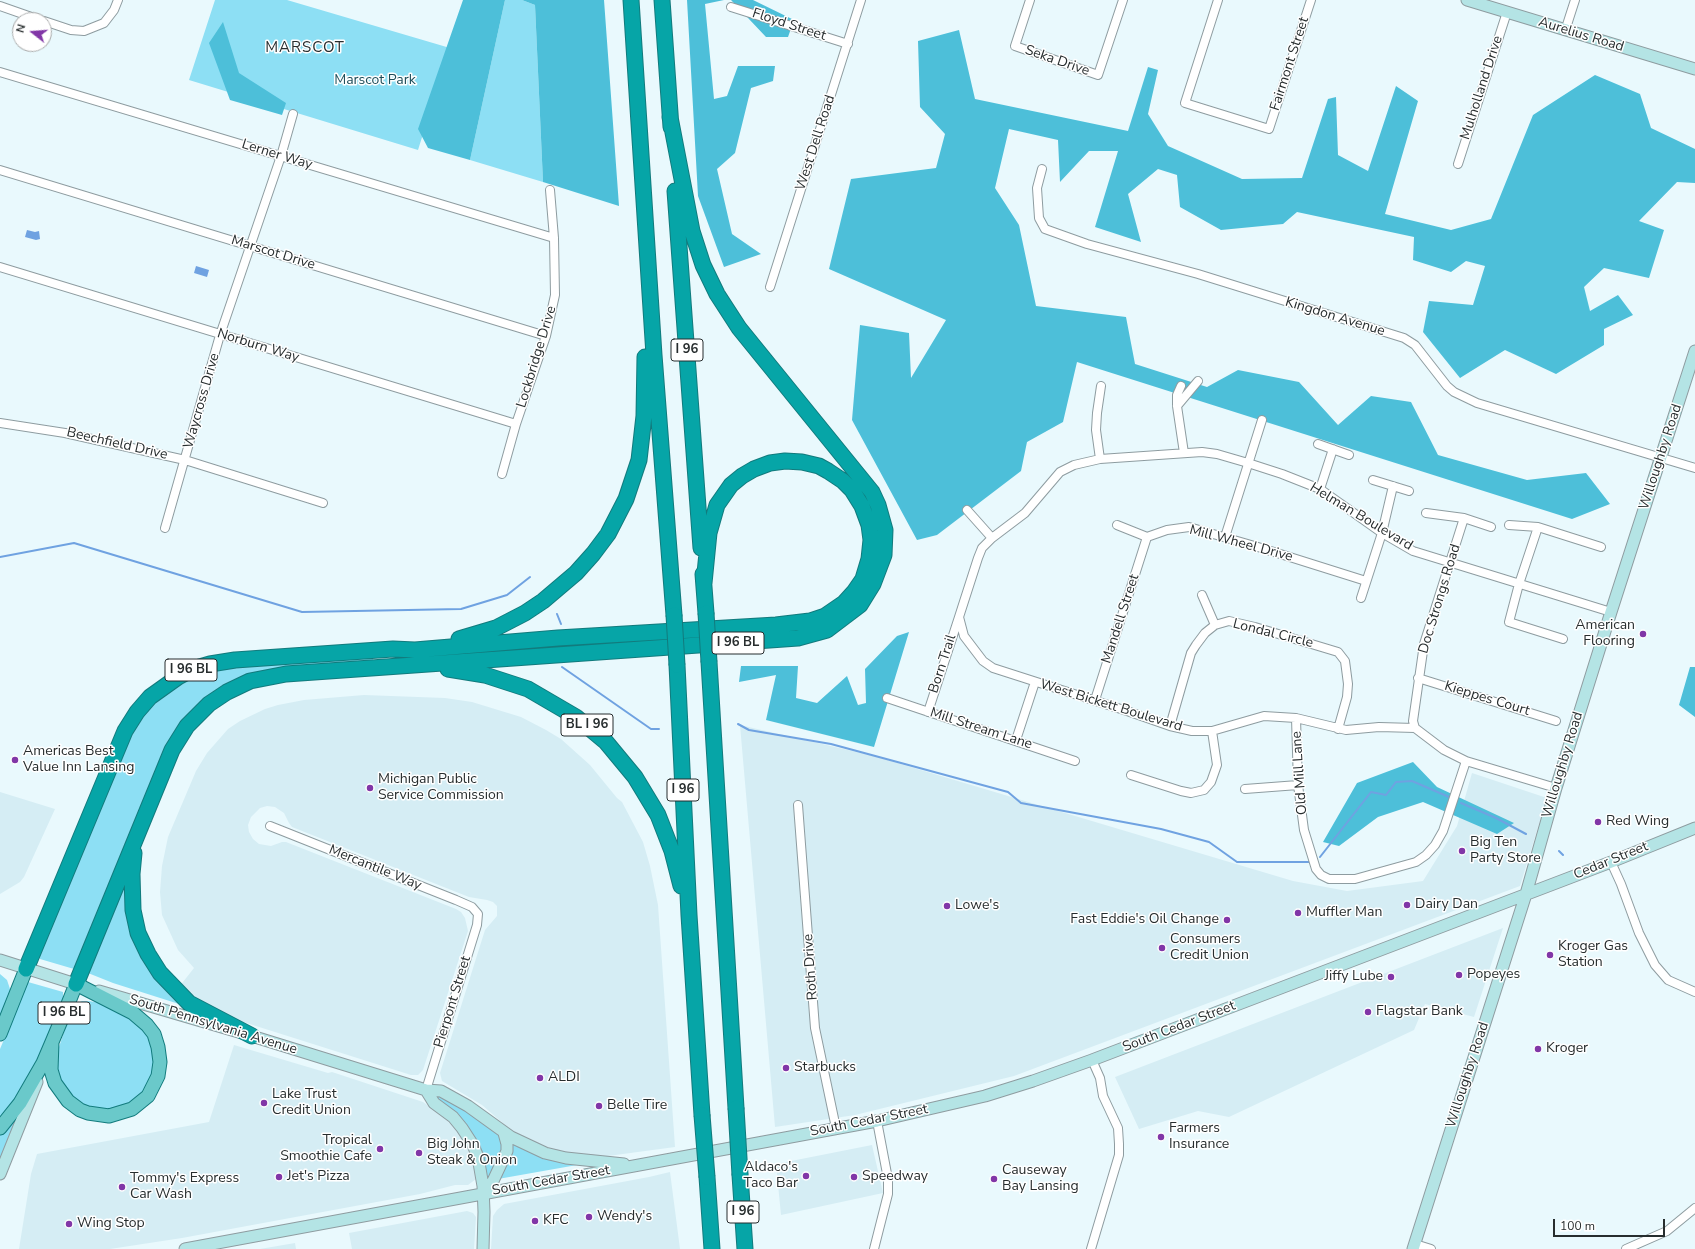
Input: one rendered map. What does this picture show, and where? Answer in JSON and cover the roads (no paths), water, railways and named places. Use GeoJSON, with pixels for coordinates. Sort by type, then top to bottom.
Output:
{"type":"FeatureCollection","features":[{"type":"Feature","properties":{"kind":"highway","name":"I 96"},"geometry":{"type":"LineString","coordinates":[[630,0],[674,615],[688,915],[712,1249]]}},
{"type":"Feature","properties":{"kind":"highway","name":"I 96"},"geometry":{"type":"LineString","coordinates":[[662,0],[706,612],[745,1249]]}},
{"type":"Feature","properties":{"kind":"highway","name":"I 96 BL"},"geometry":{"type":"LineString","coordinates":[[76,984],[136,835],[177,740],[187,726],[216,698],[250,681],[270,676],[379,667],[798,638],[827,630],[860,605],[873,584],[879,570],[884,549],[886,530],[878,504],[872,492],[739,328],[717,294],[703,265],[692,231],[670,117]]}},
{"type":"Feature","properties":{"kind":"highway","name":"I 96 BL"},"geometry":{"type":"LineString","coordinates":[[393,650],[451,641],[477,634],[496,628],[525,613],[550,596],[576,573],[596,549],[613,524],[626,499],[635,475],[643,431],[645,366],[643,193]]}},
{"type":"Feature","properties":{"kind":"highway","name":"I 96 BL"},"geometry":{"type":"LineString","coordinates":[[26,969],[120,740],[132,719],[150,697],[178,677],[210,664],[248,659],[415,650],[558,638],[776,625],[816,620],[830,613],[844,603],[858,587],[864,575],[869,559],[871,540],[869,525],[862,506],[856,495],[843,481],[819,466],[802,462],[785,461],[770,463],[754,469],[731,485],[717,505],[709,533],[704,583]]}},
{"type":"Feature","properties":{"kind":"highway","name":"BL I 96"},"geometry":{"type":"LineString","coordinates":[[379,667],[446,669],[485,675],[528,689],[562,708],[589,727],[621,759],[639,783],[658,815],[672,852],[688,915]]}},
{"type":"Feature","properties":{"kind":"highway"},"geometry":{"type":"LineString","coordinates":[[136,835],[132,874],[133,910],[138,933],[148,954],[160,973],[189,1003],[252,1036]]}},
{"type":"Feature","properties":{"kind":"main road","name":"Aurelius Road"},"geometry":{"type":"LineString","coordinates":[[1467,0],[1695,70]]}},
{"type":"Feature","properties":{"kind":"main road","name":"Willoughby Road"},"geometry":{"type":"LineString","coordinates":[[1414,1246],[1526,894],[1556,788],[1611,612],[1695,351]]}},
{"type":"Feature","properties":{"kind":"main road","name":"Cedar Street"},"geometry":{"type":"LineString","coordinates":[[1526,894],[1695,828]]}},
{"type":"Feature","properties":{"kind":"main road","name":"South Cedar Street"},"geometry":{"type":"LineString","coordinates":[[185,1249],[877,1121],[989,1094],[1039,1079],[1092,1060],[1526,894]]}},
{"type":"Feature","properties":{"kind":"main road","name":"South Pennsylvania Avenue"},"geometry":{"type":"LineString","coordinates":[[0,960],[426,1090],[441,1091],[468,1106],[504,1133],[529,1147],[551,1155],[566,1158],[637,1165]]}},
{"type":"Feature","properties":{"kind":"main road","name":"I 96 BL"},"geometry":{"type":"LineString","coordinates":[[0,1034],[26,969]]}},
{"type":"Feature","properties":{"kind":"main road","name":"I 96 BL"},"geometry":{"type":"LineString","coordinates":[[0,1128],[20,1103],[44,1063],[76,984]]}},
{"type":"Feature","properties":{"kind":"main road"},"geometry":{"type":"LineString","coordinates":[[52,1042],[51,1070],[55,1083],[68,1101],[80,1110],[88,1113],[109,1116],[128,1111],[144,1100],[156,1081],[160,1066],[159,1053],[155,1038],[147,1025],[132,1013],[76,984]]}},
{"type":"Feature","properties":{"kind":"main road"},"geometry":{"type":"LineString","coordinates":[[0,1174],[44,1063]]}},
{"type":"Feature","properties":{"kind":"main road"},"geometry":{"type":"LineString","coordinates":[[426,1090],[434,1103],[452,1117],[469,1138],[480,1163],[484,1194],[483,1249]]}},
{"type":"Feature","properties":{"kind":"main road"},"geometry":{"type":"LineString","coordinates":[[484,1194],[493,1180],[507,1151],[504,1133]]}},
{"type":"Feature","properties":{"kind":"street"},"geometry":{"type":"LineString","coordinates":[[52,24],[71,30],[84,31],[104,23],[114,10],[118,0]]}},
{"type":"Feature","properties":{"kind":"street","name":"West Dell Road"},"geometry":{"type":"LineString","coordinates":[[770,287],[861,0]]}},
{"type":"Feature","properties":{"kind":"street","name":"Seka Drive"},"geometry":{"type":"LineString","coordinates":[[1030,0],[1015,46],[1098,75],[1123,0]]}},
{"type":"Feature","properties":{"kind":"street","name":"Fairmont Street"},"geometry":{"type":"LineString","coordinates":[[1218,0],[1185,103],[1269,128],[1311,0]]}},
{"type":"Feature","properties":{"kind":"street"},"geometry":{"type":"LineString","coordinates":[[1566,31],[1575,0]]}},
{"type":"Feature","properties":{"kind":"street"},"geometry":{"type":"LineString","coordinates":[[0,6],[17,12]]}},
{"type":"Feature","properties":{"kind":"street","name":"Floyd Street"},"geometry":{"type":"LineString","coordinates":[[731,7],[848,44]]}},
{"type":"Feature","properties":{"kind":"street","name":"Mulholland Drive"},"geometry":{"type":"LineString","coordinates":[[1458,164],[1507,12]]}},
{"type":"Feature","properties":{"kind":"street","name":"Lerner Way"},"geometry":{"type":"LineString","coordinates":[[0,72],[554,238]]}},
{"type":"Feature","properties":{"kind":"street","name":"Waycross Drive"},"geometry":{"type":"LineString","coordinates":[[165,528],[186,460],[220,335],[249,246],[281,156],[293,114]]}},
{"type":"Feature","properties":{"kind":"street","name":"Kingdon Avenue"},"geometry":{"type":"LineString","coordinates":[[1042,169],[1037,188],[1039,218],[1045,229],[1087,244],[1198,274],[1404,338],[1415,345],[1423,353],[1447,386],[1465,398],[1477,403],[1695,468]]}},
{"type":"Feature","properties":{"kind":"street","name":"Marscot Drive"},"geometry":{"type":"LineString","coordinates":[[0,170],[546,336]]}},
{"type":"Feature","properties":{"kind":"street","name":"Lockbridge Drive"},"geometry":{"type":"LineString","coordinates":[[502,474],[516,424],[546,336],[555,295],[554,238],[550,190]]}},
{"type":"Feature","properties":{"kind":"street","name":"Norburn Way"},"geometry":{"type":"LineString","coordinates":[[0,267],[516,424]]}},
{"type":"Feature","properties":{"kind":"street"},"geometry":{"type":"LineString","coordinates":[[1177,406],[1198,381]]}},
{"type":"Feature","properties":{"kind":"street"},"geometry":{"type":"LineString","coordinates":[[1100,459],[1096,430],[1101,386]]}},
{"type":"Feature","properties":{"kind":"street"},"geometry":{"type":"LineString","coordinates":[[1181,386],[1177,395],[1177,406],[1184,453]]}},
{"type":"Feature","properties":{"kind":"street"},"geometry":{"type":"LineString","coordinates":[[1225,537],[1262,420]]}},
{"type":"Feature","properties":{"kind":"street","name":"Beechfield Drive"},"geometry":{"type":"LineString","coordinates":[[0,423],[65,432],[186,460],[323,503]]}},
{"type":"Feature","properties":{"kind":"street"},"geometry":{"type":"LineString","coordinates":[[1318,444],[1349,455]]}},
{"type":"Feature","properties":{"kind":"street"},"geometry":{"type":"LineString","coordinates":[[1320,489],[1333,449]]}},
{"type":"Feature","properties":{"kind":"street","name":"Helman Boulevard"},"geometry":{"type":"LineString","coordinates":[[992,538],[1025,513],[1060,472],[1074,465],[1100,459],[1202,452],[1217,454],[1248,463],[1282,474],[1320,489],[1382,533],[1413,551],[1611,612]]}},
{"type":"Feature","properties":{"kind":"street"},"geometry":{"type":"LineString","coordinates":[[1373,480],[1409,491]]}},
{"type":"Feature","properties":{"kind":"street"},"geometry":{"type":"LineString","coordinates":[[1361,598],[1382,533],[1393,486]]}},
{"type":"Feature","properties":{"kind":"street"},"geometry":{"type":"LineString","coordinates":[[959,617],[982,548],[992,538],[967,510]]}},
{"type":"Feature","properties":{"kind":"street"},"geometry":{"type":"LineString","coordinates":[[1426,513],[1464,518],[1491,527]]}},
{"type":"Feature","properties":{"kind":"street","name":"Doc Strongs Road"},"geometry":{"type":"LineString","coordinates":[[1415,728],[1413,721],[1418,678],[1426,638],[1464,518]]}},
{"type":"Feature","properties":{"kind":"street"},"geometry":{"type":"LineString","coordinates":[[1509,524],[1538,527],[1601,548]]}},
{"type":"Feature","properties":{"kind":"street"},"geometry":{"type":"LineString","coordinates":[[1117,525],[1147,537]]}},
{"type":"Feature","properties":{"kind":"street","name":"Mill Wheel Drive"},"geometry":{"type":"LineString","coordinates":[[1147,537],[1167,530],[1189,527],[1366,581]]}},
{"type":"Feature","properties":{"kind":"street"},"geometry":{"type":"LineString","coordinates":[[1538,527],[1519,584],[1509,622],[1562,639]]}},
{"type":"Feature","properties":{"kind":"street","name":"Mandell Street"},"geometry":{"type":"LineString","coordinates":[[1095,700],[1147,537]]}},
{"type":"Feature","properties":{"kind":"street"},"geometry":{"type":"LineString","coordinates":[[1202,595],[1215,625]]}},
{"type":"Feature","properties":{"kind":"street","name":"West Bickett Boulevard"},"geometry":{"type":"LineString","coordinates":[[959,617],[964,636],[983,661],[993,668],[1095,700],[1170,726],[1192,731],[1212,731],[1264,716],[1296,718],[1338,729],[1379,727],[1415,728]]}},
{"type":"Feature","properties":{"kind":"street","name":"Born Trail"},"geometry":{"type":"LineString","coordinates":[[928,712],[959,617]]}},
{"type":"Feature","properties":{"kind":"street","name":"Londal Circle"},"geometry":{"type":"LineString","coordinates":[[1170,726],[1191,653],[1205,634],[1215,625],[1229,621],[1338,652],[1346,661],[1348,684],[1347,697],[1338,729]]}},
{"type":"Feature","properties":{"kind":"street","name":"Kieppes Court"},"geometry":{"type":"LineString","coordinates":[[1418,678],[1556,721]]}},
{"type":"Feature","properties":{"kind":"street"},"geometry":{"type":"LineString","coordinates":[[1016,740],[1036,682]]}},
{"type":"Feature","properties":{"kind":"street","name":"Mill Stream Lane"},"geometry":{"type":"LineString","coordinates":[[887,698],[1075,761]]}},
{"type":"Feature","properties":{"kind":"street","name":"Old Mill Lane"},"geometry":{"type":"LineString","coordinates":[[1296,718],[1298,785],[1304,830],[1316,868],[1321,876],[1329,879],[1355,878],[1416,862],[1426,855],[1435,845],[1443,831],[1466,761]]}},
{"type":"Feature","properties":{"kind":"street"},"geometry":{"type":"LineString","coordinates":[[1415,728],[1444,750],[1466,761],[1556,788]]}},
{"type":"Feature","properties":{"kind":"street"},"geometry":{"type":"LineString","coordinates":[[1131,775],[1181,791],[1191,793],[1204,790],[1211,782],[1217,765],[1212,731]]}},
{"type":"Feature","properties":{"kind":"street"},"geometry":{"type":"LineString","coordinates":[[1246,789],[1298,785]]}},
{"type":"Feature","properties":{"kind":"street","name":"Roth Drive"},"geometry":{"type":"LineString","coordinates":[[798,805],[815,1028],[836,1128]]}},
{"type":"Feature","properties":{"kind":"street","name":"Mercantile Way"},"geometry":{"type":"LineString","coordinates":[[270,826],[456,900],[472,907],[478,914]]}},
{"type":"Feature","properties":{"kind":"street"},"geometry":{"type":"LineString","coordinates":[[1611,862],[1621,884],[1639,933],[1655,965],[1668,980],[1695,992]]}},
{"type":"Feature","properties":{"kind":"street","name":"Pierpont Street"},"geometry":{"type":"LineString","coordinates":[[426,1090],[478,925],[478,914]]}},
{"type":"Feature","properties":{"kind":"street"},"geometry":{"type":"LineString","coordinates":[[1091,1249],[1119,1155],[1118,1128],[1103,1096],[1100,1078],[1092,1060]]}},
{"type":"Feature","properties":{"kind":"street"},"geometry":{"type":"LineString","coordinates":[[874,1249],[888,1194],[888,1179],[877,1121]]}},
{"type":"Feature","properties":{"kind":"street"},"geometry":{"type":"LineString","coordinates":[[1626,1249],[1667,1230],[1695,1208]]}},
{"type":"Feature","properties":{"kind":"street"},"geometry":{"type":"LineString","coordinates":[[1414,1246],[1431,1249]]}},
{"type":"Feature","properties":{"kind":"waterway"},"geometry":{"type":"LineString","coordinates":[[0,557],[74,543],[302,612],[461,609],[507,595],[530,577]]}},
{"type":"Feature","properties":{"kind":"waterway"},"geometry":{"type":"LineString","coordinates":[[557,614],[561,624]]}},
{"type":"Feature","properties":{"kind":"waterway"},"geometry":{"type":"LineString","coordinates":[[562,667],[651,729],[659,729]]}},
{"type":"Feature","properties":{"kind":"waterway"},"geometry":{"type":"LineString","coordinates":[[738,724],[749,730],[831,744],[1008,792],[1021,803],[1161,829],[1209,842],[1237,862],[1311,862]]}},
{"type":"Feature","properties":{"kind":"waterway"},"geometry":{"type":"LineString","coordinates":[[1320,857],[1371,792],[1386,795],[1396,782],[1412,781],[1449,797]]}},
{"type":"Feature","properties":{"kind":"waterway"},"geometry":{"type":"LineString","coordinates":[[1461,803],[1496,818],[1526,834]]}},
{"type":"Feature","properties":{"kind":"waterway"},"geometry":{"type":"LineString","coordinates":[[1559,851],[1563,855]]}},
{"type":"Feature","properties":{"kind":"place","name":"American Flooring"},"geometry":{"type":"Point","coordinates":[1643,634]}},
{"type":"Feature","properties":{"kind":"place","name":"Americas Best Value Inn Lansing"},"geometry":{"type":"Point","coordinates":[15,760]}},
{"type":"Feature","properties":{"kind":"place","name":"Michigan Public Service Commission"},"geometry":{"type":"Point","coordinates":[370,788]}},
{"type":"Feature","properties":{"kind":"place","name":"Red Wing"},"geometry":{"type":"Point","coordinates":[1598,822]}},
{"type":"Feature","properties":{"kind":"place","name":"Big Ten Party Store"},"geometry":{"type":"Point","coordinates":[1462,851]}},
{"type":"Feature","properties":{"kind":"place","name":"Dairy Dan"},"geometry":{"type":"Point","coordinates":[1407,905]}},
{"type":"Feature","properties":{"kind":"place","name":"Lowe's"},"geometry":{"type":"Point","coordinates":[947,906]}},
{"type":"Feature","properties":{"kind":"place","name":"Muffler Man"},"geometry":{"type":"Point","coordinates":[1298,913]}},
{"type":"Feature","properties":{"kind":"place","name":"Fast Eddie's Oil Change"},"geometry":{"type":"Point","coordinates":[1227,920]}},
{"type":"Feature","properties":{"kind":"place","name":"Consumers Credit Union"},"geometry":{"type":"Point","coordinates":[1162,948]}},
{"type":"Feature","properties":{"kind":"place","name":"Kroger Gas Station"},"geometry":{"type":"Point","coordinates":[1550,955]}},
{"type":"Feature","properties":{"kind":"place","name":"Popeyes"},"geometry":{"type":"Point","coordinates":[1459,975]}},
{"type":"Feature","properties":{"kind":"place","name":"Jiffy Lube"},"geometry":{"type":"Point","coordinates":[1391,977]}},
{"type":"Feature","properties":{"kind":"place","name":"Flagstar Bank"},"geometry":{"type":"Point","coordinates":[1368,1012]}},
{"type":"Feature","properties":{"kind":"place","name":"Kroger"},"geometry":{"type":"Point","coordinates":[1538,1049]}},
{"type":"Feature","properties":{"kind":"place","name":"Starbucks"},"geometry":{"type":"Point","coordinates":[786,1068]}},
{"type":"Feature","properties":{"kind":"place","name":"ALDI"},"geometry":{"type":"Point","coordinates":[540,1078]}},
{"type":"Feature","properties":{"kind":"place","name":"Lake Trust Credit Union"},"geometry":{"type":"Point","coordinates":[264,1103]}},
{"type":"Feature","properties":{"kind":"place","name":"Belle Tire"},"geometry":{"type":"Point","coordinates":[599,1106]}},
{"type":"Feature","properties":{"kind":"place","name":"Farmers Insurance"},"geometry":{"type":"Point","coordinates":[1161,1137]}},
{"type":"Feature","properties":{"kind":"place","name":"Tropical Smoothie Cafe"},"geometry":{"type":"Point","coordinates":[380,1149]}},
{"type":"Feature","properties":{"kind":"place","name":"Big John Steak & Onion"},"geometry":{"type":"Point","coordinates":[419,1153]}},
{"type":"Feature","properties":{"kind":"place","name":"Aldaco's Taco Bar"},"geometry":{"type":"Point","coordinates":[806,1176]}},
{"type":"Feature","properties":{"kind":"place","name":"Jet's Pizza"},"geometry":{"type":"Point","coordinates":[279,1177]}},
{"type":"Feature","properties":{"kind":"place","name":"Speedway"},"geometry":{"type":"Point","coordinates":[854,1177]}},
{"type":"Feature","properties":{"kind":"place","name":"Causeway Bay Lansing"},"geometry":{"type":"Point","coordinates":[994,1179]}},
{"type":"Feature","properties":{"kind":"place","name":"Tommy's Express Car Wash"},"geometry":{"type":"Point","coordinates":[122,1187]}},
{"type":"Feature","properties":{"kind":"place","name":"Wendy's"},"geometry":{"type":"Point","coordinates":[589,1217]}},
{"type":"Feature","properties":{"kind":"place","name":"KFC"},"geometry":{"type":"Point","coordinates":[535,1221]}},
{"type":"Feature","properties":{"kind":"place","name":"Wing Stop"},"geometry":{"type":"Point","coordinates":[69,1224]}},
{"type":"Feature","properties":{"kind":"district","name":"MARSCOT"},"geometry":{"type":"Point","coordinates":[305,48]}},
{"type":"Feature","properties":{"kind":"park label","name":"Marscot Park"},"geometry":{"type":"Point","coordinates":[375,81]}}]}
